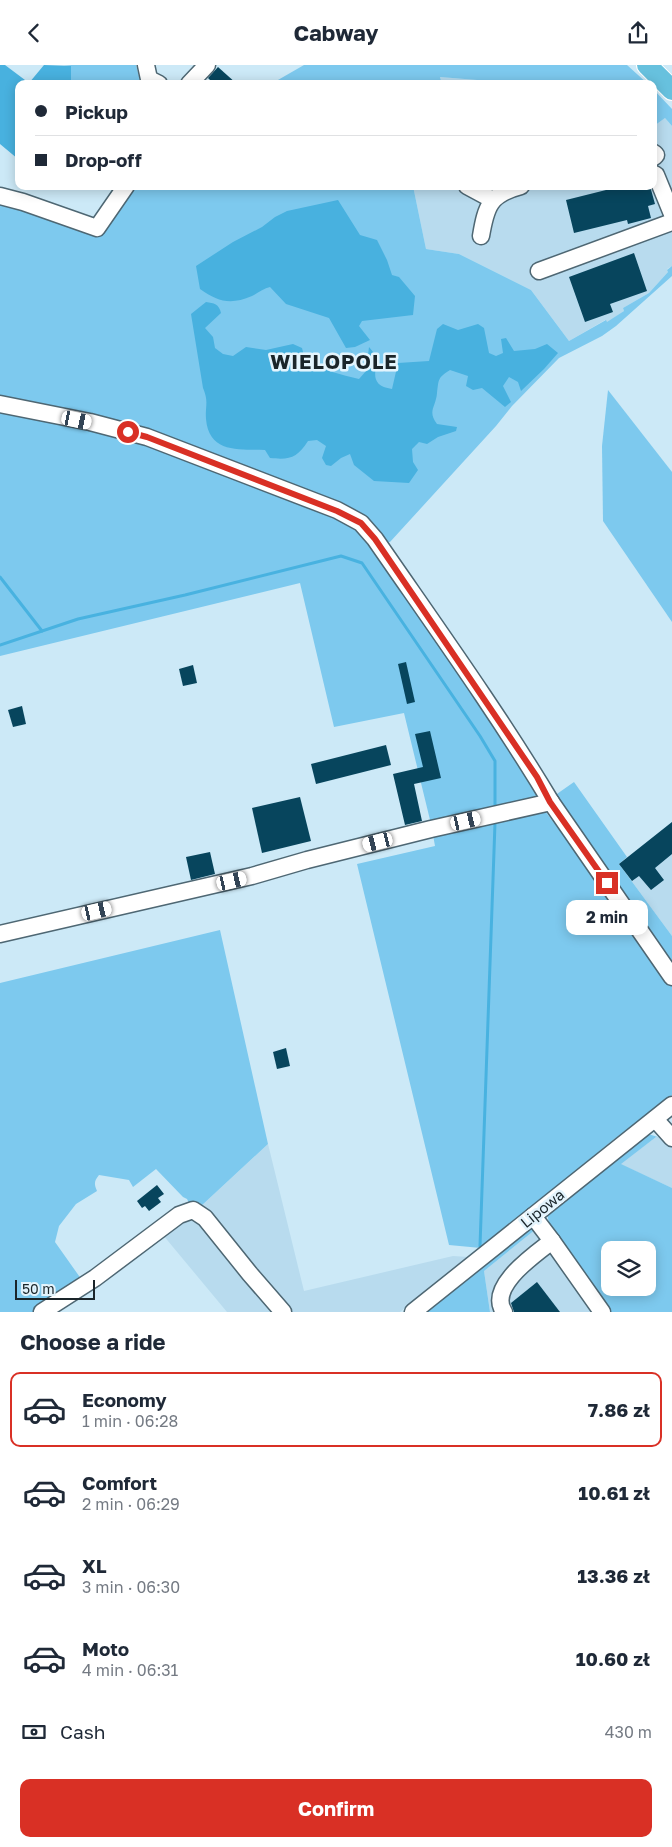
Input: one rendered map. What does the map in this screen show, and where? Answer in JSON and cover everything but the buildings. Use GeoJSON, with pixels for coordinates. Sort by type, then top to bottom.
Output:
{"type":"FeatureCollection","features":[{"type":"Feature","properties":{"kind":"main road"},"geometry":{"type":"LineString","coordinates":[[647,65],[672,90]]}},
{"type":"Feature","properties":{"kind":"street"},"geometry":{"type":"LineString","coordinates":[[193,80],[206,65]]}},
{"type":"Feature","properties":{"kind":"street"},"geometry":{"type":"LineString","coordinates":[[657,178],[672,215]]}},
{"type":"Feature","properties":{"kind":"street"},"geometry":{"type":"LineString","coordinates":[[0,196],[23,202],[97,228],[123,190]]}},
{"type":"Feature","properties":{"kind":"street"},"geometry":{"type":"LineString","coordinates":[[474,190],[493,200]]}},
{"type":"Feature","properties":{"kind":"street"},"geometry":{"type":"LineString","coordinates":[[481,236],[483,223],[493,200],[507,190]]}},
{"type":"Feature","properties":{"kind":"street"},"geometry":{"type":"LineString","coordinates":[[538,271],[672,222]]}},
{"type":"Feature","properties":{"kind":"street"},"geometry":{"type":"LineString","coordinates":[[0,404],[147,437],[337,511],[361,523],[375,539],[450,648],[537,777],[550,802],[672,977]]}},
{"type":"Feature","properties":{"kind":"street"},"geometry":{"type":"LineString","coordinates":[[0,934],[252,876],[306,860],[550,802]]}},
{"type":"Feature","properties":{"kind":"street","name":"Lipowa"},"geometry":{"type":"LineString","coordinates":[[413,1312],[672,1105]]}},
{"type":"Feature","properties":{"kind":"street"},"geometry":{"type":"LineString","coordinates":[[655,1119],[672,1138]]}},
{"type":"Feature","properties":{"kind":"street"},"geometry":{"type":"LineString","coordinates":[[42,1312],[95,1278],[186,1211],[193,1210],[205,1218],[263,1291],[284,1312]]}},
{"type":"Feature","properties":{"kind":"street"},"geometry":{"type":"LineString","coordinates":[[533,1216],[602,1312]]}},
{"type":"Feature","properties":{"kind":"street"},"geometry":{"type":"LineString","coordinates":[[504,1312],[500,1300],[507,1281],[552,1241]]}},
{"type":"Feature","properties":{"kind":"shaded area"},"geometry":{"type":"Polygon","coordinates":[[[0,65],[5,65],[25,80],[15,80],[15,156],[0,144],[0,65]]]}},
{"type":"Feature","properties":{"kind":"shaded area"},"geometry":{"type":"Polygon","coordinates":[[[44,65],[71,66],[71,80],[32,80],[44,65]]]}},
{"type":"Feature","properties":{"kind":"shaded area"},"geometry":{"type":"Polygon","coordinates":[[[64,65],[136,65],[140,80],[71,80],[71,66],[64,65]]]}},
{"type":"Feature","properties":{"kind":"shaded area"},"geometry":{"type":"Polygon","coordinates":[[[304,65],[627,65],[644,80],[477,80],[440,77],[441,80],[278,80],[304,65]]]}},
{"type":"Feature","properties":{"kind":"shaded area"},"geometry":{"type":"Polygon","coordinates":[[[440,77],[477,80],[441,80],[440,77]]]}},
{"type":"Feature","properties":{"kind":"shaded area"},"geometry":{"type":"Polygon","coordinates":[[[657,93],[672,109],[672,126],[665,118],[657,124],[657,93]]]}},
{"type":"Feature","properties":{"kind":"shaded area"},"geometry":{"type":"Polygon","coordinates":[[[665,118],[672,126],[672,266],[667,269],[668,272],[649,293],[623,308],[624,311],[607,323],[605,320],[569,341],[531,290],[459,254],[426,249],[414,190],[657,190],[657,124],[665,118]]]}},
{"type":"Feature","properties":{"kind":"shaded area"},"geometry":{"type":"Polygon","coordinates":[[[130,190],[414,190],[426,249],[459,254],[531,290],[569,341],[606,320],[607,322],[624,311],[623,308],[649,293],[672,266],[672,276],[616,326],[602,336],[559,358],[512,406],[390,542],[381,542],[362,520],[187,447],[0,397],[0,202],[102,231],[130,190]]]}},
{"type":"Feature","properties":{"kind":"shaded area"},"geometry":{"type":"Polygon","coordinates":[[[338,200],[360,235],[377,240],[392,275],[399,277],[415,296],[413,315],[362,321],[359,326],[370,340],[355,347],[346,348],[329,318],[286,304],[270,287],[238,301],[225,301],[213,297],[200,289],[196,266],[233,242],[287,211],[338,200]]]}},
{"type":"Feature","properties":{"kind":"shaded area"},"geometry":{"type":"Polygon","coordinates":[[[206,302],[216,305],[221,313],[205,328],[213,337],[215,348],[223,354],[233,356],[246,347],[266,350],[293,344],[302,348],[306,364],[359,379],[366,371],[369,347],[378,358],[375,374],[377,382],[392,389],[398,363],[429,361],[437,329],[443,324],[458,330],[478,324],[484,328],[489,353],[496,356],[503,353],[501,339],[506,338],[514,351],[535,349],[547,344],[558,353],[521,391],[518,382],[509,377],[503,386],[511,402],[505,407],[482,388],[473,390],[466,386],[468,376],[450,370],[441,377],[432,412],[437,424],[457,427],[456,431],[438,437],[427,444],[419,442],[412,449],[413,462],[418,470],[409,483],[374,481],[354,465],[350,454],[331,466],[326,465],[322,458],[326,446],[317,440],[308,441],[292,457],[277,459],[270,458],[265,450],[227,447],[219,444],[213,438],[208,430],[206,419],[206,397],[191,314],[206,302]]]}},
{"type":"Feature","properties":{"kind":"shaded area"},"geometry":{"type":"Polygon","coordinates":[[[608,390],[672,472],[672,622],[603,521],[602,446],[608,390]]]}},
{"type":"Feature","properties":{"kind":"shaded area"},"geometry":{"type":"Polygon","coordinates":[[[0,409],[149,442],[361,529],[546,800],[431,824],[404,713],[334,727],[300,583],[0,656],[0,409]]]}},
{"type":"Feature","properties":{"kind":"shaded area"},"geometry":{"type":"Polygon","coordinates":[[[574,782],[627,857],[619,864],[672,936],[672,971],[554,796],[574,782]]]}},
{"type":"Feature","properties":{"kind":"shaded area"},"geometry":{"type":"Polygon","coordinates":[[[545,811],[647,946],[672,986],[672,1095],[613,1140],[481,1248],[449,1245],[357,864],[435,846],[433,835],[545,811]]]}},
{"type":"Feature","properties":{"kind":"shaded area"},"geometry":{"type":"Polygon","coordinates":[[[672,822],[672,936],[619,864],[672,822]]]}},
{"type":"Feature","properties":{"kind":"shaded area"},"geometry":{"type":"Polygon","coordinates":[[[220,930],[268,1144],[200,1207],[193,1201],[189,1203],[156,1169],[133,1187],[129,1180],[99,1175],[95,1183],[97,1191],[76,1204],[59,1226],[55,1242],[84,1283],[37,1312],[0,1312],[0,983],[220,930]]]}},
{"type":"Feature","properties":{"kind":"shaded area"},"geometry":{"type":"Polygon","coordinates":[[[672,1128],[672,1188],[620,1164],[656,1137],[661,1138],[672,1128]]]}},
{"type":"Feature","properties":{"kind":"shaded area"},"geometry":{"type":"Polygon","coordinates":[[[645,1133],[661,1138],[656,1137],[621,1164],[672,1188],[672,1312],[608,1312],[550,1230],[547,1212],[645,1133]]]}},
{"type":"Feature","properties":{"kind":"shaded area"},"geometry":{"type":"Polygon","coordinates":[[[268,1144],[304,1291],[453,1256],[468,1257],[400,1312],[227,1312],[163,1235],[200,1207],[268,1144]]]}},
{"type":"Feature","properties":{"kind":"shaded area"},"geometry":{"type":"Polygon","coordinates":[[[530,1225],[536,1229],[484,1271],[490,1312],[423,1312],[530,1225]]]}},
{"type":"Feature","properties":{"kind":"shaded area"},"geometry":{"type":"Polygon","coordinates":[[[536,1229],[608,1312],[490,1312],[484,1271],[536,1229]]]}},
{"type":"Feature","properties":{"kind":"waterway"},"geometry":{"type":"LineString","coordinates":[[0,645],[78,619],[185,595],[341,556],[362,563],[480,736],[495,761],[495,805]]}},
{"type":"Feature","properties":{"kind":"waterway"},"geometry":{"type":"LineString","coordinates":[[0,577],[42,631]]}},
{"type":"Feature","properties":{"kind":"waterway"},"geometry":{"type":"LineString","coordinates":[[480,1246],[495,823]]}},
{"type":"Feature","properties":{"kind":"district","name":"WIELOPOLE"},"geometry":{"type":"Point","coordinates":[334,361]}},
{"type":"Feature","properties":{"kind":"route"},"geometry":{"type":"LineString","coordinates":[[128,432],[147,437],[337,511],[361,523],[375,539],[450,648],[537,777],[550,802],[607,883]]}}]}
